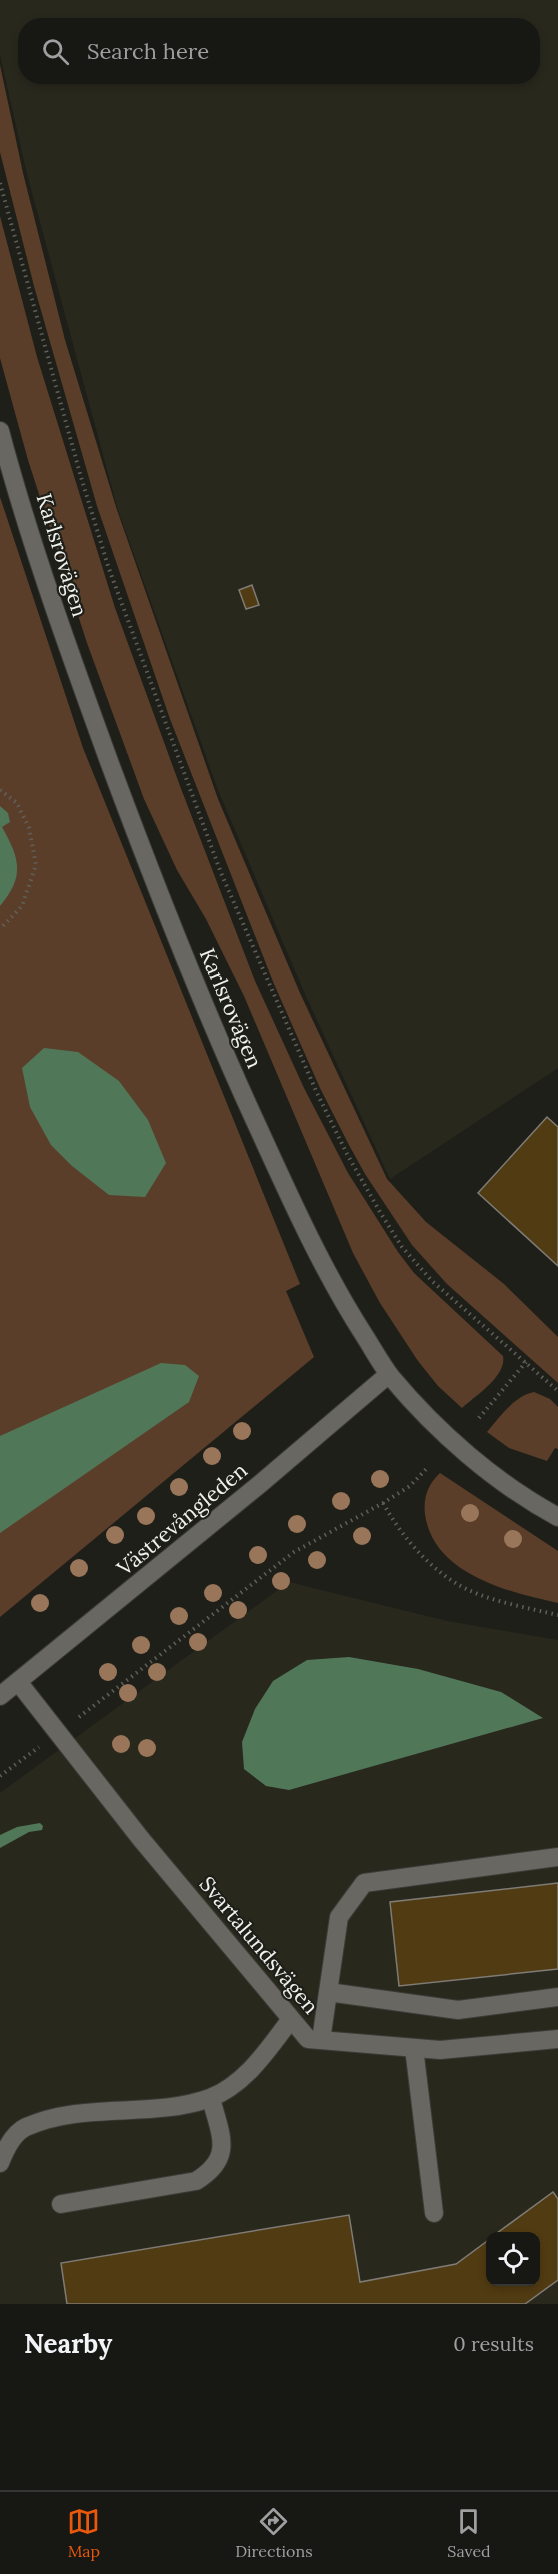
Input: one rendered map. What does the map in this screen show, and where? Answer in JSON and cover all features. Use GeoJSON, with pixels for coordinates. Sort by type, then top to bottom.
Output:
{"type":"FeatureCollection","features":[{"type":"Feature","properties":{"kind":"street","name":"Karlsrovägen"},"geometry":{"type":"LineString","coordinates":[[0,431],[66,642],[142,850],[219,1043],[297,1213],[343,1302],[389,1374],[419,1409],[460,1447],[528,1500],[558,1517]]}},
{"type":"Feature","properties":{"kind":"street","name":"Västrevångleden"},"geometry":{"type":"LineString","coordinates":[[0,1696],[19,1683],[260,1484],[389,1374]]}},
{"type":"Feature","properties":{"kind":"street","name":"Svartalundsvägen"},"geometry":{"type":"LineString","coordinates":[[19,1683],[141,1839],[308,2039],[440,2050],[558,2039]]}},
{"type":"Feature","properties":{"kind":"street"},"geometry":{"type":"LineString","coordinates":[[321,2040],[339,1917],[364,1883],[558,1857]]}},
{"type":"Feature","properties":{"kind":"street"},"geometry":{"type":"LineString","coordinates":[[328,1992],[458,2010],[558,1996]]}},
{"type":"Feature","properties":{"kind":"street"},"geometry":{"type":"LineString","coordinates":[[0,2163],[5,2148],[24,2128],[83,2114],[170,2108],[211,2097],[232,2086],[257,2063],[291,2019]]}},
{"type":"Feature","properties":{"kind":"street"},"geometry":{"type":"LineString","coordinates":[[414,2048],[434,2213]]}},
{"type":"Feature","properties":{"kind":"street"},"geometry":{"type":"LineString","coordinates":[[61,2204],[196,2181],[212,2171],[220,2161],[222,2142],[211,2097]]}},
{"type":"Feature","properties":{"kind":"path"},"geometry":{"type":"LineString","coordinates":[[0,183],[81,477],[108,566],[221,873],[317,1093],[380,1212],[402,1247],[432,1281],[558,1391]]}},
{"type":"Feature","properties":{"kind":"path"},"geometry":{"type":"LineString","coordinates":[[0,790],[17,803],[29,828],[36,865],[22,906],[0,929]]}},
{"type":"Feature","properties":{"kind":"path"},"geometry":{"type":"LineString","coordinates":[[480,1418],[526,1362]]}},
{"type":"Feature","properties":{"kind":"path"},"geometry":{"type":"LineString","coordinates":[[0,1776],[294,1552],[410,1486],[428,1467]]}},
{"type":"Feature","properties":{"kind":"path"},"geometry":{"type":"LineString","coordinates":[[383,1503],[394,1522],[418,1553],[458,1585],[507,1603],[558,1615]]}},
{"type":"Feature","properties":{"kind":"shaded area"},"geometry":{"type":"Polygon","coordinates":[[[0,0],[558,0],[558,1068],[390,1179],[305,994],[218,790],[118,510],[27,174],[0,55],[0,0]]]}},
{"type":"Feature","properties":{"kind":"shaded area"},"geometry":{"type":"Polygon","coordinates":[[[0,65],[23,173],[65,340],[117,510],[218,799],[300,993],[387,1179],[426,1222],[504,1284],[558,1337],[558,1383],[447,1284],[412,1245],[365,1174],[349,1145],[320,1088],[274,984],[170,719],[97,506],[34,286],[0,152],[0,65]]]}},
{"type":"Feature","properties":{"kind":"shaded area"},"geometry":{"type":"Polygon","coordinates":[[[0,216],[37,357],[115,608],[255,981],[304,1088],[348,1173],[398,1252],[414,1273],[503,1356],[503,1363],[495,1378],[462,1408],[438,1386],[418,1361],[380,1303],[353,1253],[244,996],[206,919],[177,870],[144,799],[87,643],[28,460],[0,358],[0,216]]]}},
{"type":"Feature","properties":{"kind":"shaded area"},"geometry":{"type":"Polygon","coordinates":[[[0,497],[83,748],[300,1284],[286,1291],[314,1357],[0,1617],[0,497]]]}},
{"type":"Feature","properties":{"kind":"shaded area"},"geometry":{"type":"Polygon","coordinates":[[[0,806],[8,813],[10,822],[2,827],[13,849],[17,867],[13,885],[0,906],[0,806]]]}},
{"type":"Feature","properties":{"kind":"shaded area"},"geometry":{"type":"Polygon","coordinates":[[[44,1048],[78,1052],[119,1081],[148,1120],[166,1163],[145,1197],[109,1195],[72,1166],[51,1145],[30,1107],[22,1068],[44,1048]]]}},
{"type":"Feature","properties":{"kind":"shaded area"},"geometry":{"type":"Polygon","coordinates":[[[161,1363],[185,1365],[199,1376],[189,1402],[0,1533],[0,1436],[161,1363]]]}},
{"type":"Feature","properties":{"kind":"shaded area"},"geometry":{"type":"Polygon","coordinates":[[[534,1392],[550,1399],[558,1407],[558,1449],[555,1448],[547,1461],[509,1448],[487,1432],[514,1402],[534,1392]]]}},
{"type":"Feature","properties":{"kind":"shaded area"},"geometry":{"type":"Polygon","coordinates":[[[440,1473],[558,1551],[558,1603],[496,1586],[457,1566],[442,1552],[431,1535],[425,1514],[429,1487],[440,1473]]]}},
{"type":"Feature","properties":{"kind":"shaded area"},"geometry":{"type":"Polygon","coordinates":[[[289,1582],[447,1621],[558,1640],[558,2304],[0,2304],[0,1793],[289,1582]]]}},
{"type":"Feature","properties":{"kind":"shaded area"},"geometry":{"type":"Polygon","coordinates":[[[349,1657],[418,1669],[501,1692],[543,1718],[289,1790],[266,1786],[244,1769],[242,1742],[255,1709],[273,1681],[307,1660],[349,1657]]]}},
{"type":"Feature","properties":{"kind":"shaded area"},"geometry":{"type":"Polygon","coordinates":[[[40,1823],[43,1826],[42,1830],[29,1832],[0,1848],[0,1835],[17,1827],[40,1823]]]}},
{"type":"Feature","properties":{"kind":"building"},"geometry":{"type":"Polygon","coordinates":[[[252,585],[259,605],[246,609],[239,590],[252,585]]]}},
{"type":"Feature","properties":{"kind":"building"},"geometry":{"type":"Polygon","coordinates":[[[547,1117],[558,1127],[558,1266],[478,1193],[547,1117]]]}},
{"type":"Feature","properties":{"kind":"building"},"geometry":{"type":"Polygon","coordinates":[[[558,1883],[558,1969],[399,1986],[390,1902],[558,1883]]]}},
{"type":"Feature","properties":{"kind":"building"},"geometry":{"type":"Polygon","coordinates":[[[553,2192],[558,2199],[558,2280],[525,2304],[67,2304],[61,2263],[349,2215],[360,2282],[456,2264],[486,2242],[486,2286],[540,2286],[540,2232],[498,2232],[553,2192]]]}}]}
